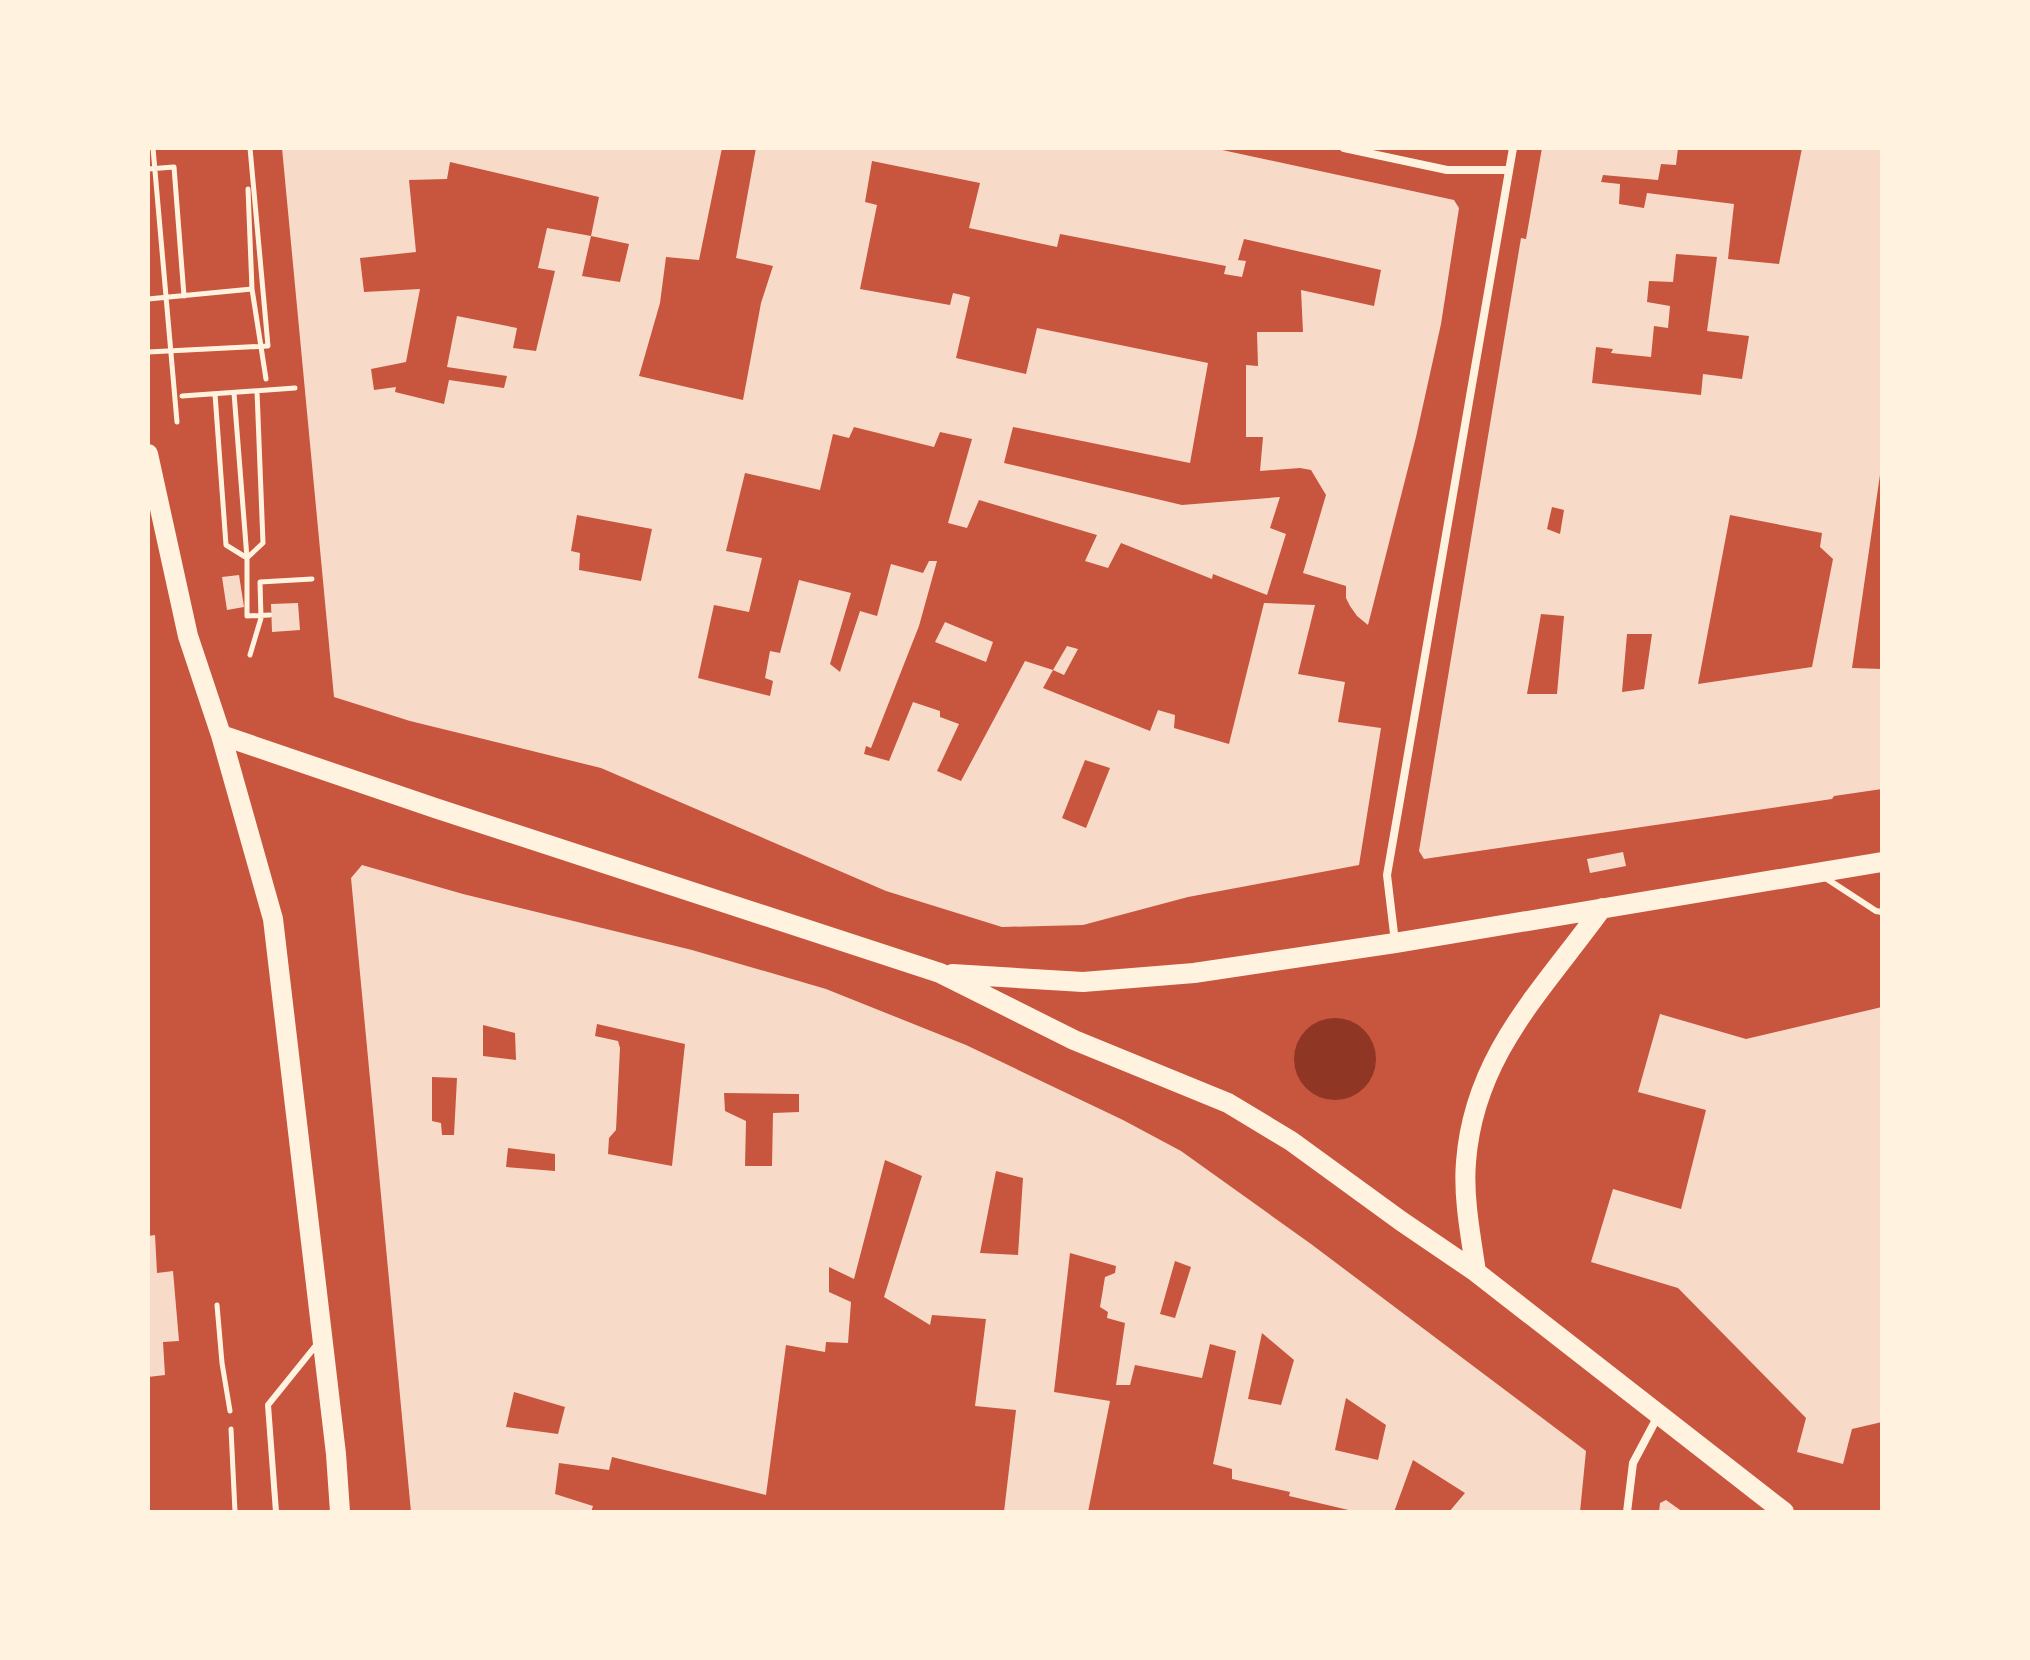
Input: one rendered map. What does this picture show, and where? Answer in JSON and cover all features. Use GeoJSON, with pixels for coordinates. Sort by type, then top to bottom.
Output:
{"type":"FeatureCollection","features":[{"type":"Feature","properties":{"kind":"main road"},"geometry":{"type":"LineString","coordinates":[[148,454],[188,636],[221,735],[273,919],[320,1340],[336,1454],[340,1512]]}},
{"type":"Feature","properties":{"kind":"main road"},"geometry":{"type":"LineString","coordinates":[[148,515],[176,585]]}},
{"type":"Feature","properties":{"kind":"main road"},"geometry":{"type":"LineString","coordinates":[[221,735],[940,973],[1074,1040],[1228,1103],[1291,1141],[1476,1272],[1784,1512]]}},
{"type":"Feature","properties":{"kind":"main road"},"geometry":{"type":"LineString","coordinates":[[940,973],[1083,982],[1130,980],[1395,943],[1882,862]]}},
{"type":"Feature","properties":{"kind":"main road"},"geometry":{"type":"LineString","coordinates":[[1476,1272],[1465,1163],[1479,1091],[1498,1050],[1602,908]]}},
{"type":"Feature","properties":{"kind":"street"},"geometry":{"type":"LineString","coordinates":[[1344,148],[1447,170],[1509,170]]}},
{"type":"Feature","properties":{"kind":"street"},"geometry":{"type":"LineString","coordinates":[[1395,943],[1387,875],[1513,148]]}},
{"type":"Feature","properties":{"kind":"street"},"geometry":{"type":"LineString","coordinates":[[1627,1512],[1633,1463],[1658,1416]]}},
{"type":"Feature","properties":{"kind":"lane"},"geometry":{"type":"LineString","coordinates":[[1817,873],[1882,912]]}},
{"type":"Feature","properties":{"kind":"lane"},"geometry":{"type":"LineString","coordinates":[[276,1512],[268,1405],[320,1340]]}},
{"type":"Feature","properties":{"kind":"path"},"geometry":{"type":"LineString","coordinates":[[153,148],[151,168],[178,428]]}},
{"type":"Feature","properties":{"kind":"path"},"geometry":{"type":"LineString","coordinates":[[148,352],[268,346],[250,148]]}},
{"type":"Feature","properties":{"kind":"path"},"geometry":{"type":"LineString","coordinates":[[151,168],[174,167],[184,296]]}},
{"type":"Feature","properties":{"kind":"path"},"geometry":{"type":"LineString","coordinates":[[248,189],[252,289],[266,379]]}},
{"type":"Feature","properties":{"kind":"path"},"geometry":{"type":"LineString","coordinates":[[148,299],[252,289]]}},
{"type":"Feature","properties":{"kind":"path"},"geometry":{"type":"LineString","coordinates":[[182,396],[295,388]]}},
{"type":"Feature","properties":{"kind":"path"},"geometry":{"type":"LineString","coordinates":[[247,558],[263,543],[257,391]]}},
{"type":"Feature","properties":{"kind":"path"},"geometry":{"type":"LineString","coordinates":[[234,393],[247,558],[247,616],[270,615],[261,618]]}},
{"type":"Feature","properties":{"kind":"path"},"geometry":{"type":"LineString","coordinates":[[215,394],[226,545],[247,558]]}},
{"type":"Feature","properties":{"kind":"path"},"geometry":{"type":"LineString","coordinates":[[250,655],[261,618],[260,582],[312,579]]}},
{"type":"Feature","properties":{"kind":"path"},"geometry":{"type":"LineString","coordinates":[[217,1305],[230,1408],[235,1512]]}},
{"type":"Feature","properties":{"kind":"shaded area"},"geometry":{"type":"Polygon","coordinates":[[[1335,1018],[1351,1022],[1364,1030],[1372,1043],[1376,1059],[1372,1075],[1364,1088],[1351,1096],[1335,1100],[1319,1096],[1306,1088],[1298,1075],[1294,1059],[1298,1043],[1306,1030],[1319,1022],[1335,1018]]]}},
{"type":"Feature","properties":{"kind":"building"},"geometry":{"type":"Polygon","coordinates":[[[282,148],[722,148],[699,260],[666,257],[660,303],[639,376],[743,400],[761,303],[773,266],[736,258],[756,148],[1213,148],[1454,200],[1459,208],[1441,324],[1368,625],[1350,606],[1346,586],[1303,573],[1326,495],[1311,470],[1260,471],[1263,437],[1246,437],[1246,365],[1258,366],[1257,332],[1303,332],[1301,290],[1374,306],[1381,270],[1244,239],[1238,260],[1246,261],[1242,277],[1224,274],[1226,266],[1060,234],[1057,247],[969,228],[980,183],[872,161],[865,202],[877,205],[860,289],[950,305],[953,293],[970,297],[956,358],[1026,374],[1037,328],[1208,363],[1190,463],[1013,427],[1004,463],[1182,505],[1280,497],[1270,528],[1286,534],[1267,595],[1213,574],[1212,579],[1121,543],[1108,568],[1085,561],[1097,535],[979,500],[967,528],[948,523],[972,439],[940,432],[934,447],[854,427],[849,438],[833,434],[820,490],[745,473],[726,551],[762,558],[749,612],[714,605],[698,678],[770,696],[773,681],[765,678],[770,651],[780,653],[799,580],[851,593],[830,664],[840,672],[860,611],[877,616],[891,564],[923,573],[929,561],[937,561],[919,626],[871,748],[866,746],[864,754],[889,761],[913,702],[940,711],[940,717],[959,724],[937,771],[961,781],[1025,661],[1053,670],[1043,688],[1150,731],[1158,710],[1175,715],[1174,728],[1229,744],[1264,603],[1315,605],[1298,674],[1345,682],[1338,722],[1381,728],[1359,865],[1188,897],[1083,925],[1002,927],[886,891],[601,768],[410,721],[334,697],[282,148]],[[450,162],[447,179],[409,180],[416,252],[360,258],[364,292],[420,289],[406,362],[371,369],[374,390],[396,387],[395,392],[444,404],[449,380],[504,388],[507,376],[447,367],[457,316],[517,328],[513,348],[536,351],[555,271],[538,268],[547,228],[591,236],[599,197],[450,162]],[[591,236],[582,276],[620,282],[629,244],[591,236]],[[577,515],[571,551],[580,553],[579,570],[641,581],[652,529],[577,515]],[[1085,760],[1062,818],[1086,828],[1110,768],[1085,760]]]}},
{"type":"Feature","properties":{"kind":"building"},"geometry":{"type":"Polygon","coordinates":[[[1542,148],[1678,148],[1676,165],[1661,164],[1658,180],[1603,175],[1601,182],[1620,184],[1619,204],[1644,208],[1647,193],[1734,204],[1728,259],[1779,264],[1802,148],[1882,148],[1882,461],[1852,668],[1882,669],[1882,789],[1424,859],[1419,851],[1521,238],[1526,239],[1542,148]],[[1676,254],[1673,282],[1649,281],[1647,302],[1670,306],[1668,328],[1654,326],[1651,357],[1611,353],[1613,349],[1596,347],[1592,383],[1701,395],[1703,374],[1742,379],[1749,336],[1707,331],[1717,257],[1676,254]],[[1552,507],[1547,529],[1560,534],[1564,510],[1552,507]],[[1730,515],[1698,684],[1812,667],[1833,559],[1820,547],[1822,533],[1730,515]],[[1541,614],[1527,694],[1557,694],[1564,616],[1541,614]],[[1627,634],[1622,692],[1644,689],[1652,634],[1627,634]]]}},
{"type":"Feature","properties":{"kind":"building"},"geometry":{"type":"Polygon","coordinates":[[[239,575],[244,607],[227,610],[222,577],[239,575]]]}},
{"type":"Feature","properties":{"kind":"building"},"geometry":{"type":"Polygon","coordinates":[[[298,603],[300,630],[272,632],[271,604],[298,603]]]}},
{"type":"Feature","properties":{"kind":"building"},"geometry":{"type":"Polygon","coordinates":[[[945,622],[993,642],[986,662],[935,642],[945,622]]]}},
{"type":"Feature","properties":{"kind":"building"},"geometry":{"type":"Polygon","coordinates":[[[1067,646],[1078,649],[1064,675],[1053,670],[1067,646]]]}},
{"type":"Feature","properties":{"kind":"building"},"geometry":{"type":"Polygon","coordinates":[[[1623,852],[1626,866],[1590,873],[1587,859],[1623,852]]]}},
{"type":"Feature","properties":{"kind":"building"},"geometry":{"type":"Polygon","coordinates":[[[362,865],[463,894],[692,950],[826,989],[966,1045],[1123,1120],[1181,1151],[1311,1244],[1586,1451],[1580,1512],[1449,1512],[1465,1493],[1413,1460],[1394,1512],[1357,1512],[1232,1479],[1232,1469],[1213,1464],[1236,1351],[1210,1344],[1202,1378],[1135,1365],[1130,1385],[1116,1385],[1125,1323],[1107,1318],[1108,1312],[1100,1307],[1105,1277],[1115,1273],[1116,1266],[1070,1253],[1054,1392],[1110,1401],[1088,1512],[1004,1512],[1016,1410],[975,1406],[986,1319],[932,1315],[930,1325],[884,1297],[922,1176],[885,1160],[854,1279],[829,1267],[829,1292],[851,1302],[848,1343],[826,1342],[825,1352],[786,1345],[766,1495],[612,1457],[609,1470],[559,1463],[555,1494],[593,1506],[591,1512],[411,1512],[351,878],[362,865]],[[597,1024],[595,1036],[618,1041],[616,1130],[609,1138],[608,1154],[672,1166],[685,1044],[597,1024]],[[483,1025],[483,1056],[516,1060],[515,1033],[483,1025]],[[432,1077],[432,1121],[441,1123],[442,1135],[454,1135],[457,1078],[432,1077]],[[724,1093],[725,1111],[746,1121],[745,1166],[772,1166],[773,1113],[799,1112],[799,1094],[724,1093]],[[508,1148],[506,1167],[555,1171],[555,1154],[508,1148]],[[996,1171],[980,1253],[1018,1255],[1023,1178],[996,1171]],[[1175,1261],[1160,1314],[1175,1318],[1191,1267],[1175,1261]],[[1262,1333],[1248,1399],[1281,1405],[1294,1360],[1262,1333]],[[514,1392],[506,1427],[558,1434],[565,1407],[514,1392]],[[1346,1398],[1335,1450],[1378,1460],[1386,1425],[1346,1398]]]}},
{"type":"Feature","properties":{"kind":"building"},"geometry":{"type":"Polygon","coordinates":[[[1882,1007],[1882,1422],[1852,1429],[1843,1464],[1797,1452],[1806,1418],[1678,1288],[1591,1262],[1613,1189],[1681,1209],[1706,1110],[1638,1092],[1660,1014],[1746,1039],[1882,1007]]]}},
{"type":"Feature","properties":{"kind":"building"},"geometry":{"type":"Polygon","coordinates":[[[155,1235],[157,1273],[173,1271],[179,1341],[163,1342],[165,1375],[148,1377],[148,1236],[155,1235]]]}},
{"type":"Feature","properties":{"kind":"building"},"geometry":{"type":"Polygon","coordinates":[[[1666,1500],[1683,1512],[1659,1512],[1660,1503],[1666,1500]]]}}]}
